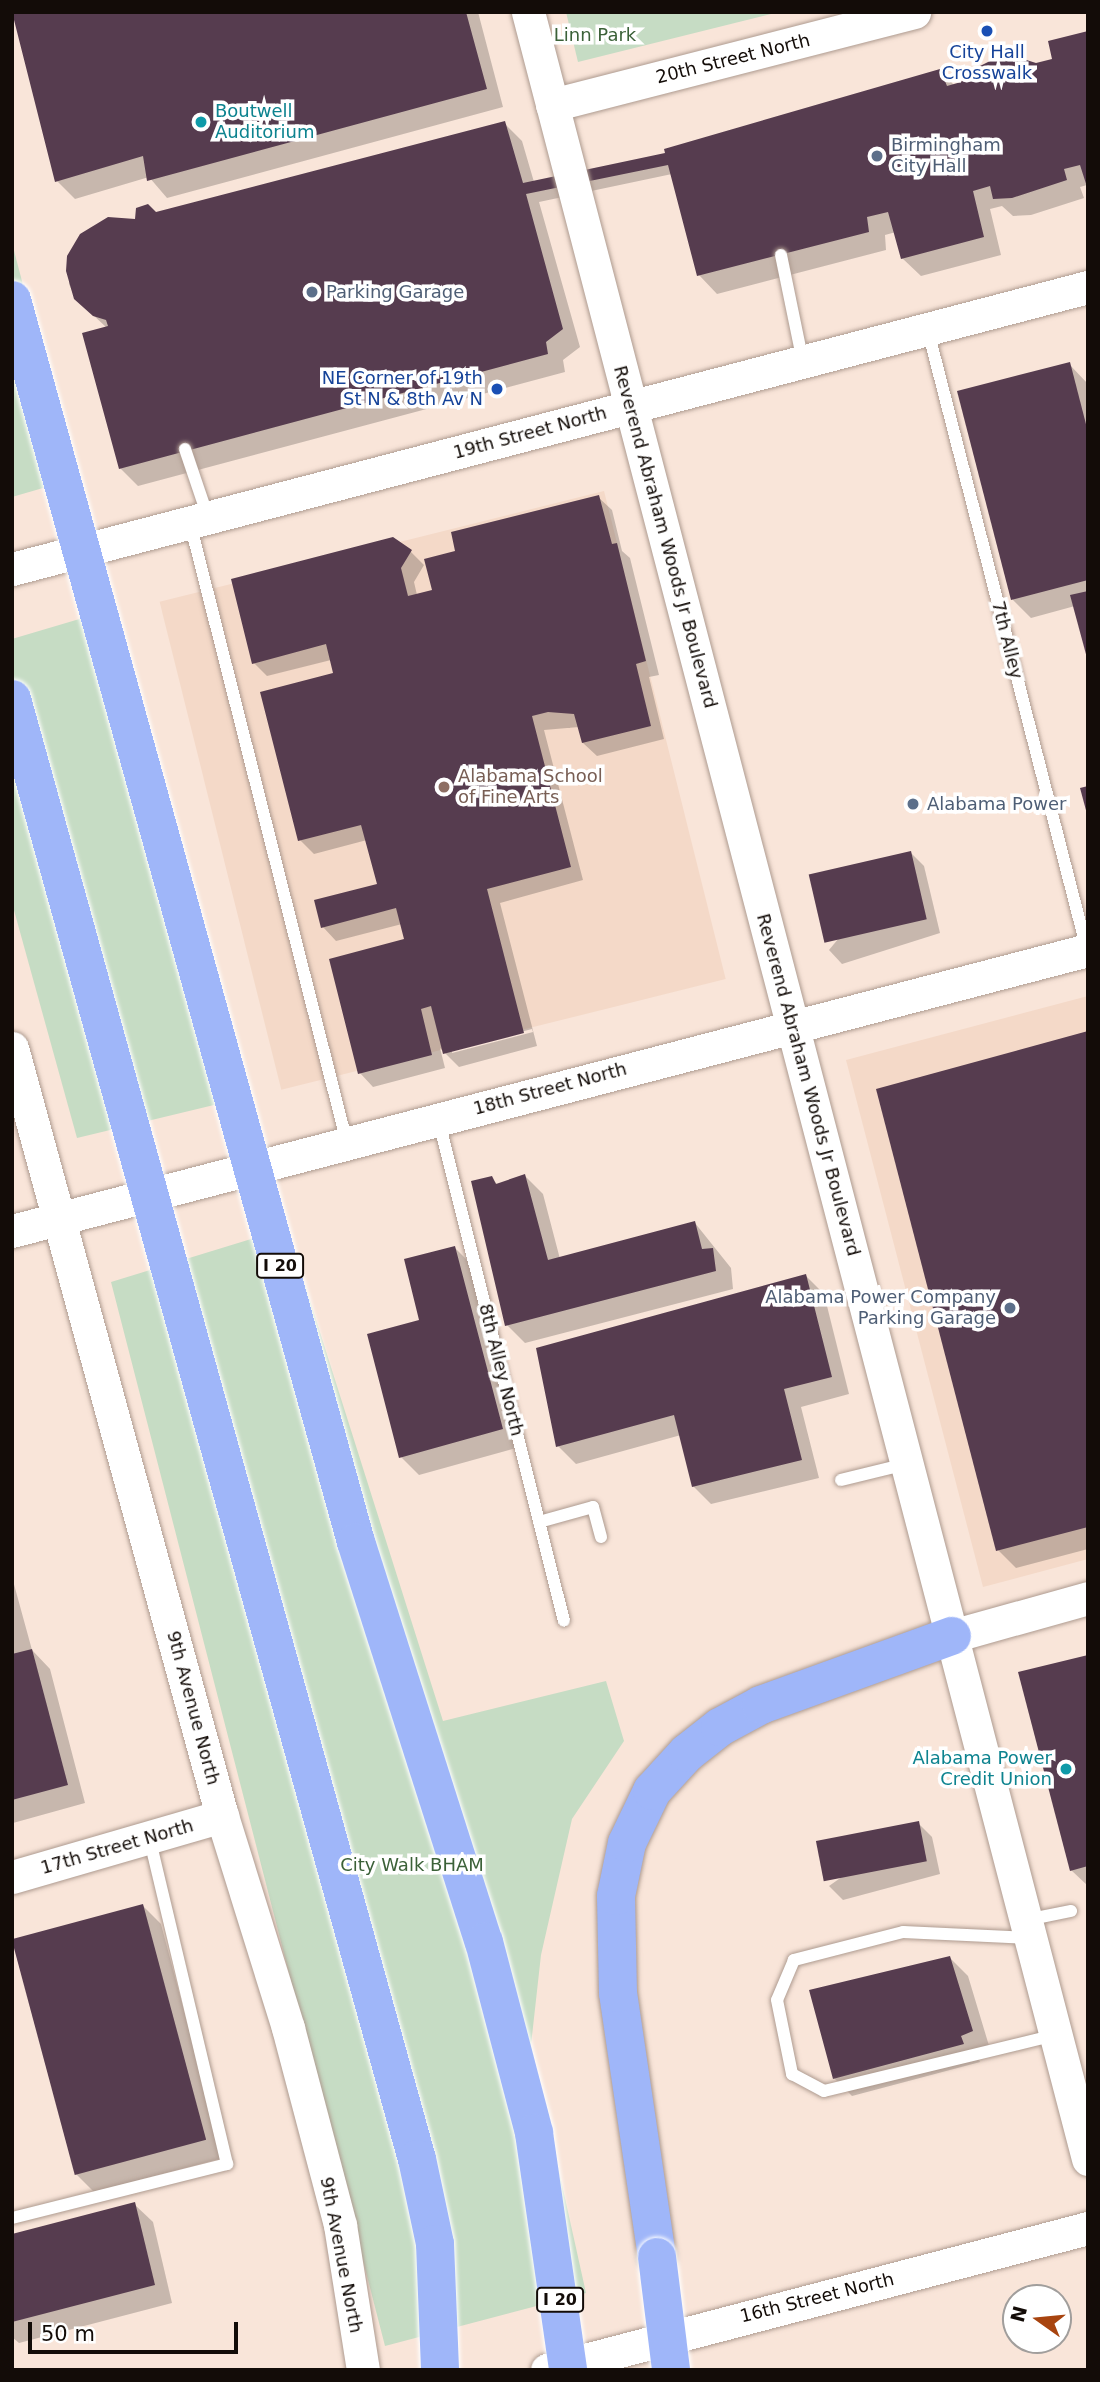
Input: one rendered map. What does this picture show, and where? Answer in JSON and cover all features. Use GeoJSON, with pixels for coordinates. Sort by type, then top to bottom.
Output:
{"type":"FeatureCollection","features":[{"type":"Feature","properties":{"kind":"highway","name":"I 20"},"geometry":{"type":"LineString","coordinates":[[12,300],[356,1542],[484,1942],[534,2133],[568,2370]]}},
{"type":"Feature","properties":{"kind":"highway"},"geometry":{"type":"LineString","coordinates":[[12,699],[417,2159],[435,2244],[440,2370]]}},
{"type":"Feature","properties":{"kind":"highway"},"geometry":{"type":"LineString","coordinates":[[671,2370],[618,1993],[616,1896],[627,1843],[652,1791],[687,1753],[720,1727],[761,1704],[951,1636]]}},
{"type":"Feature","properties":{"kind":"street","name":"Reverend Abraham Woods Jr Boulevard"},"geometry":{"type":"LineString","coordinates":[[528,12],[1088,2158]]}},
{"type":"Feature","properties":{"kind":"street","name":"20th Street North"},"geometry":{"type":"LineString","coordinates":[[552,105],[914,12]]}},
{"type":"Feature","properties":{"kind":"street","name":"19th Street North"},"geometry":{"type":"LineString","coordinates":[[12,569],[1088,287]]}},
{"type":"Feature","properties":{"kind":"street","name":"18th Street North"},"geometry":{"type":"LineString","coordinates":[[12,1231],[792,1025],[1087,951]]}},
{"type":"Feature","properties":{"kind":"street","name":"9th Avenue North"},"geometry":{"type":"LineString","coordinates":[[12,1048],[62,1218],[222,1816],[288,2028],[336,2211],[363,2370]]}},
{"type":"Feature","properties":{"kind":"street"},"geometry":{"type":"LineString","coordinates":[[951,1636],[1088,1598]]}},
{"type":"Feature","properties":{"kind":"street","name":"17th Street North"},"geometry":{"type":"LineString","coordinates":[[12,1877],[222,1816]]}},
{"type":"Feature","properties":{"kind":"street","name":"16th Street North"},"geometry":{"type":"LineString","coordinates":[[547,2370],[1088,2228]]}},
{"type":"Feature","properties":{"kind":"lane"},"geometry":{"type":"LineString","coordinates":[[781,255],[803,362]]}},
{"type":"Feature","properties":{"kind":"lane","name":"7th Alley"},"geometry":{"type":"LineString","coordinates":[[927,329],[1087,951]]}},
{"type":"Feature","properties":{"kind":"lane"},"geometry":{"type":"LineString","coordinates":[[185,449],[199,520],[347,1143]]}},
{"type":"Feature","properties":{"kind":"lane","name":"8th Alley North"},"geometry":{"type":"LineString","coordinates":[[438,1119],[564,1621]]}},
{"type":"Feature","properties":{"kind":"lane"},"geometry":{"type":"LineString","coordinates":[[841,1480],[906,1464]]}},
{"type":"Feature","properties":{"kind":"lane"},"geometry":{"type":"LineString","coordinates":[[539,1522],[593,1507],[601,1537]]}},
{"type":"Feature","properties":{"kind":"lane"},"geometry":{"type":"LineString","coordinates":[[12,2217],[227,2164],[150,1839]]}},
{"type":"Feature","properties":{"kind":"lane"},"geometry":{"type":"LineString","coordinates":[[1055,2034],[824,2091],[792,2074],[777,2000],[794,1960],[903,1932],[1028,1929],[1071,1911]]}},
{"type":"Feature","properties":{"kind":"shaded area","name":"Alabama School of Fine Arts"},"geometry":{"type":"Polygon","coordinates":[[[604,491],[726,979],[281,1090],[160,602],[604,491]]]}},
{"type":"Feature","properties":{"kind":"shaded area","name":"Alabama Power Company Parking Garage"},"geometry":{"type":"Polygon","coordinates":[[[1088,996],[1088,1559],[983,1587],[846,1060],[1088,996]]]}},
{"type":"Feature","properties":{"kind":"green space","name":"Linn Park"},"geometry":{"type":"Polygon","coordinates":[[[566,12],[779,12],[578,62],[566,12]]]}},
{"type":"Feature","properties":{"kind":"green space"},"geometry":{"type":"Polygon","coordinates":[[[12,243],[74,479],[12,497],[12,243]]]}},
{"type":"Feature","properties":{"kind":"green space"},"geometry":{"type":"Polygon","coordinates":[[[103,612],[243,1098],[77,1138],[12,903],[12,639],[103,612]]]}},
{"type":"Feature","properties":{"kind":"green space","name":"City Walk BHAM"},"geometry":{"type":"Polygon","coordinates":[[[287,1228],[443,1721],[606,1681],[624,1741],[572,1819],[541,1955],[531,2045],[586,2293],[385,2346],[111,1282],[287,1228]]]}},
{"type":"Feature","properties":{"kind":"building","name":"Boutwell Auditorium"},"geometry":{"type":"Polygon","coordinates":[[[12,12],[466,12],[487,89],[147,181],[143,156],[55,182],[12,12]]]}},
{"type":"Feature","properties":{"kind":"building","name":"Parking Garage"},"geometry":{"type":"Polygon","coordinates":[[[1088,31],[1088,190],[1080,165],[1064,169],[1067,180],[1012,198],[993,199],[990,186],[973,191],[984,237],[901,259],[888,212],[867,217],[869,232],[697,276],[668,165],[526,194],[563,329],[546,342],[548,354],[119,469],[82,333],[108,326],[106,320],[93,316],[74,299],[66,271],[67,256],[80,234],[108,217],[135,219],[136,208],[148,204],[156,212],[505,121],[523,183],[665,153],[664,149],[940,69],[947,86],[961,82],[970,71],[994,59],[1017,57],[1036,63],[1052,59],[1048,41],[1088,31]]]}},
{"type":"Feature","properties":{"kind":"building"},"geometry":{"type":"Polygon","coordinates":[[[1070,362],[1088,432],[1088,580],[1011,600],[957,391],[1070,362]]]}},
{"type":"Feature","properties":{"kind":"building"},"geometry":{"type":"Polygon","coordinates":[[[599,495],[612,544],[617,543],[646,661],[636,664],[651,726],[582,743],[574,714],[548,712],[532,716],[571,867],[487,889],[524,1033],[443,1054],[431,1006],[421,1009],[432,1055],[358,1074],[329,959],[404,939],[396,908],[321,928],[314,900],[377,884],[361,825],[298,841],[260,692],[333,673],[326,644],[252,664],[231,579],[393,537],[412,550],[401,568],[408,596],[432,590],[424,559],[455,551],[451,532],[599,495]]]}},
{"type":"Feature","properties":{"kind":"building"},"geometry":{"type":"Polygon","coordinates":[[[1088,591],[1088,658],[1087,658],[1070,595],[1088,591]]]}},
{"type":"Feature","properties":{"kind":"building"},"geometry":{"type":"Polygon","coordinates":[[[1088,786],[1088,814],[1087,814],[1080,788],[1088,786]]]}},
{"type":"Feature","properties":{"kind":"building"},"geometry":{"type":"Polygon","coordinates":[[[911,851],[927,919],[824,943],[809,875],[911,851]]]}},
{"type":"Feature","properties":{"kind":"building","name":"Alabama Power Company Parking Garage"},"geometry":{"type":"Polygon","coordinates":[[[1088,1031],[1088,1527],[996,1551],[876,1089],[1088,1031]]]}},
{"type":"Feature","properties":{"kind":"building"},"geometry":{"type":"Polygon","coordinates":[[[525,1174],[548,1260],[695,1221],[702,1249],[713,1248],[716,1271],[505,1326],[471,1181],[492,1176],[496,1184],[525,1174]]]}},
{"type":"Feature","properties":{"kind":"building"},"geometry":{"type":"Polygon","coordinates":[[[455,1246],[503,1429],[399,1458],[367,1334],[419,1320],[404,1259],[455,1246]]]}},
{"type":"Feature","properties":{"kind":"building"},"geometry":{"type":"Polygon","coordinates":[[[806,1274],[832,1377],[784,1389],[802,1460],[692,1487],[674,1415],[556,1447],[536,1348],[806,1274]]]}},
{"type":"Feature","properties":{"kind":"building"},"geometry":{"type":"Polygon","coordinates":[[[32,1649],[68,1785],[12,1800],[12,1654],[32,1649]]]}},
{"type":"Feature","properties":{"kind":"building","name":"Alabama Power Credit Union"},"geometry":{"type":"Polygon","coordinates":[[[1088,1655],[1088,1866],[1070,1871],[1018,1672],[1088,1655]]]}},
{"type":"Feature","properties":{"kind":"building"},"geometry":{"type":"Polygon","coordinates":[[[919,1821],[927,1861],[824,1881],[816,1841],[919,1821]]]}},
{"type":"Feature","properties":{"kind":"building"},"geometry":{"type":"Polygon","coordinates":[[[143,1904],[206,2140],[75,2175],[12,1939],[143,1904]]]}},
{"type":"Feature","properties":{"kind":"building"},"geometry":{"type":"Polygon","coordinates":[[[950,1956],[973,2031],[961,2036],[964,2044],[833,2079],[809,1990],[950,1956]]]}},
{"type":"Feature","properties":{"kind":"building"},"geometry":{"type":"Polygon","coordinates":[[[135,2202],[155,2285],[12,2322],[12,2234],[135,2202]]]}},
{"type":"Feature","properties":{"kind":"place","name":"City Hall Crosswalk"},"geometry":{"type":"Point","coordinates":[987,31]}},
{"type":"Feature","properties":{"kind":"place","name":"Boutwell Auditorium"},"geometry":{"type":"Point","coordinates":[201,122]}},
{"type":"Feature","properties":{"kind":"place","name":"Birmingham City Hall"},"geometry":{"type":"Point","coordinates":[877,156]}},
{"type":"Feature","properties":{"kind":"place","name":"Parking Garage"},"geometry":{"type":"Point","coordinates":[312,292]}},
{"type":"Feature","properties":{"kind":"place","name":"NE Corner of 19th St N & 8th Av N"},"geometry":{"type":"Point","coordinates":[497,389]}},
{"type":"Feature","properties":{"kind":"place","name":"Alabama School of Fine Arts"},"geometry":{"type":"Point","coordinates":[444,787]}},
{"type":"Feature","properties":{"kind":"place","name":"Alabama Power"},"geometry":{"type":"Point","coordinates":[913,804]}},
{"type":"Feature","properties":{"kind":"place","name":"Alabama Power Company Parking Garage"},"geometry":{"type":"Point","coordinates":[1010,1308]}},
{"type":"Feature","properties":{"kind":"place","name":"Alabama Power Credit Union"},"geometry":{"type":"Point","coordinates":[1066,1769]}}]}
